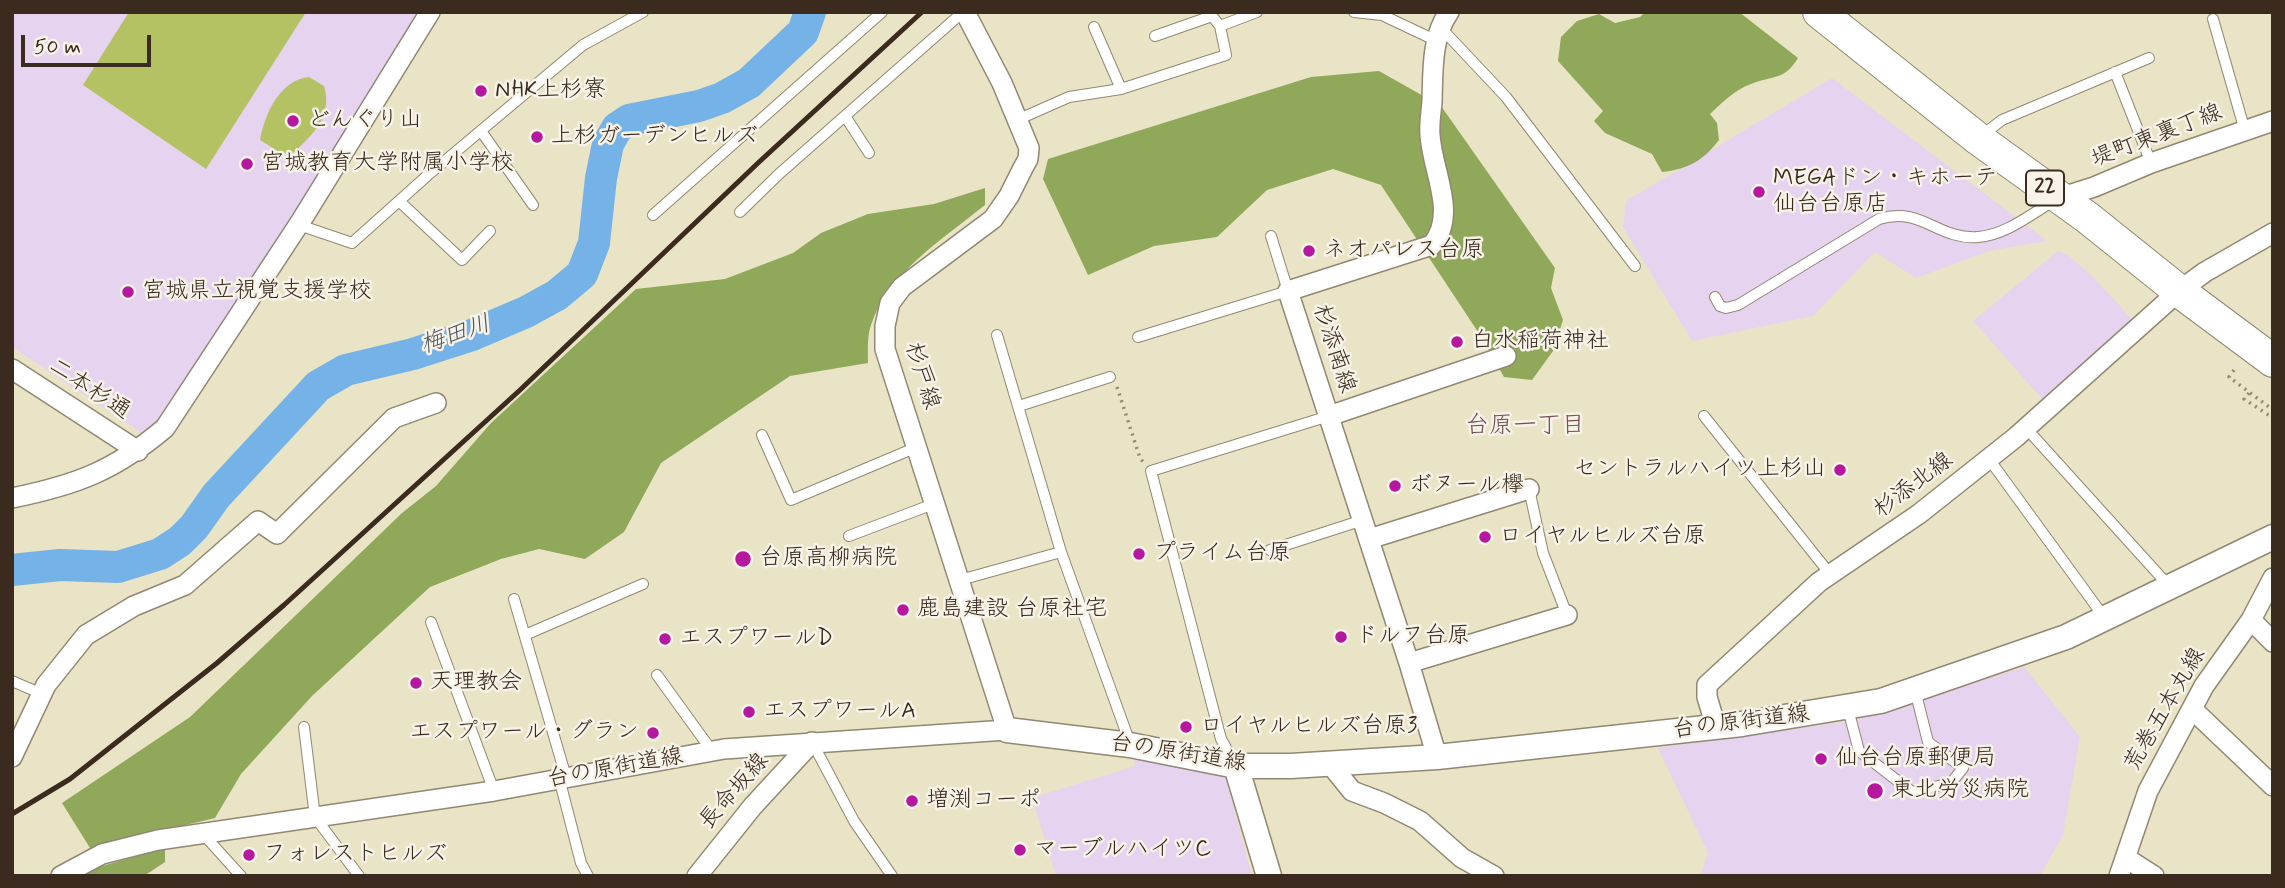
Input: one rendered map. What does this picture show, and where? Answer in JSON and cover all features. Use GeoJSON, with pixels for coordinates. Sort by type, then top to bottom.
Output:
{"type":"FeatureCollection","features":[{"type":"Feature","properties":{"kind":"main road","name":"22"},"geometry":{"type":"LineString","coordinates":[[1819,12],[1977,138],[2088,218],[2179,291],[2273,361]]}},
{"type":"Feature","properties":{"kind":"street"},"geometry":{"type":"LineString","coordinates":[[12,498],[59,489],[88,479],[138,451],[165,428],[299,225],[430,12]]}},
{"type":"Feature","properties":{"kind":"street","name":"杉戸線"},"geometry":{"type":"LineString","coordinates":[[964,12],[1002,83],[1029,148],[1028,159],[1009,197],[993,219],[902,287],[890,303],[885,326],[885,349],[1007,730]]}},
{"type":"Feature","properties":{"kind":"street","name":"杉添南線"},"geometry":{"type":"LineString","coordinates":[[1437,757],[1288,291],[1432,245],[1440,235],[1444,217],[1441,186],[1430,135],[1444,22]]}},
{"type":"Feature","properties":{"kind":"street","name":"堤町東裏丁線"},"geometry":{"type":"LineString","coordinates":[[2059,198],[2273,121]]}},
{"type":"Feature","properties":{"kind":"street","name":"杉添北線"},"geometry":{"type":"LineString","coordinates":[[1716,727],[1707,697],[1707,685],[1830,574],[1873,547],[1989,459],[2179,291],[2205,272],[2273,233]]}},
{"type":"Feature","properties":{"kind":"street"},"geometry":{"type":"LineString","coordinates":[[1329,416],[1506,356]]}},
{"type":"Feature","properties":{"kind":"street","name":"二本杉通"},"geometry":{"type":"LineString","coordinates":[[12,369],[138,451]]}},
{"type":"Feature","properties":{"kind":"street"},"geometry":{"type":"LineString","coordinates":[[12,757],[46,685],[86,635],[134,606],[186,585],[258,521],[277,534],[394,418],[436,403]]}},
{"type":"Feature","properties":{"kind":"street"},"geometry":{"type":"LineString","coordinates":[[1369,539],[1529,489]]}},
{"type":"Feature","properties":{"kind":"street","name":"台の原街道線"},"geometry":{"type":"LineString","coordinates":[[61,876],[102,854],[158,840],[494,791],[712,751],[1007,730],[1130,745],[1236,766],[1331,765],[1437,757],[1716,727],[1848,708],[1881,702],[2066,637],[2273,537]]}},
{"type":"Feature","properties":{"kind":"street","name":"荒巻五本丸線"},"geometry":{"type":"LineString","coordinates":[[2122,867],[2148,791],[2204,686],[2251,620],[2273,578]]}},
{"type":"Feature","properties":{"kind":"street"},"geometry":{"type":"LineString","coordinates":[[1409,663],[1567,615]]}},
{"type":"Feature","properties":{"kind":"street"},"geometry":{"type":"LineString","coordinates":[[2251,620],[2273,642]]}},
{"type":"Feature","properties":{"kind":"street"},"geometry":{"type":"LineString","coordinates":[[2192,709],[2273,786]]}},
{"type":"Feature","properties":{"kind":"street","name":"長命坂線"},"geometry":{"type":"LineString","coordinates":[[697,876],[753,806],[812,742]]}},
{"type":"Feature","properties":{"kind":"street"},"geometry":{"type":"LineString","coordinates":[[1331,765],[1352,791],[1384,803],[1419,821],[1462,858],[1494,876]]}},
{"type":"Feature","properties":{"kind":"street"},"geometry":{"type":"LineString","coordinates":[[1236,766],[1269,876]]}},
{"type":"Feature","properties":{"kind":"street"},"geometry":{"type":"LineString","coordinates":[[2122,867],[2154,876]]}},
{"type":"Feature","properties":{"kind":"lane"},"geometry":{"type":"LineString","coordinates":[[299,225],[352,243],[583,45],[630,15],[643,12]]}},
{"type":"Feature","properties":{"kind":"lane"},"geometry":{"type":"LineString","coordinates":[[653,215],[882,12]]}},
{"type":"Feature","properties":{"kind":"lane"},"geometry":{"type":"LineString","coordinates":[[740,212],[964,12]]}},
{"type":"Feature","properties":{"kind":"lane"},"geometry":{"type":"LineString","coordinates":[[1220,26],[1257,12]]}},
{"type":"Feature","properties":{"kind":"lane"},"geometry":{"type":"LineString","coordinates":[[1354,12],[1444,22],[1506,97],[1635,266]]}},
{"type":"Feature","properties":{"kind":"lane"},"geometry":{"type":"LineString","coordinates":[[1016,121],[1069,97],[1121,89],[1226,55],[1220,26],[1212,16],[1154,36]]}},
{"type":"Feature","properties":{"kind":"lane"},"geometry":{"type":"LineString","coordinates":[[2213,19],[2245,131]]}},
{"type":"Feature","properties":{"kind":"lane"},"geometry":{"type":"LineString","coordinates":[[1094,27],[1121,89]]}},
{"type":"Feature","properties":{"kind":"lane"},"geometry":{"type":"LineString","coordinates":[[1977,138],[2002,120],[2149,58]]}},
{"type":"Feature","properties":{"kind":"lane"},"geometry":{"type":"LineString","coordinates":[[2115,72],[2151,163]]}},
{"type":"Feature","properties":{"kind":"lane"},"geometry":{"type":"LineString","coordinates":[[845,116],[869,153]]}},
{"type":"Feature","properties":{"kind":"lane"},"geometry":{"type":"LineString","coordinates":[[481,131],[533,205]]}},
{"type":"Feature","properties":{"kind":"lane"},"geometry":{"type":"LineString","coordinates":[[1715,297],[1720,306],[1726,308],[1738,305],[1879,219],[1905,215],[1948,233],[1977,237],[1998,233],[2059,198]]}},
{"type":"Feature","properties":{"kind":"lane"},"geometry":{"type":"LineString","coordinates":[[399,201],[462,260],[490,231]]}},
{"type":"Feature","properties":{"kind":"lane"},"geometry":{"type":"LineString","coordinates":[[1139,337],[1288,291],[1271,236]]}},
{"type":"Feature","properties":{"kind":"lane"},"geometry":{"type":"LineString","coordinates":[[997,335],[1061,552],[1130,745]]}},
{"type":"Feature","properties":{"kind":"lane"},"geometry":{"type":"LineString","coordinates":[[1019,406],[1110,377]]}},
{"type":"Feature","properties":{"kind":"lane"},"geometry":{"type":"LineString","coordinates":[[1236,766],[1221,739],[1151,471],[1329,416]]}},
{"type":"Feature","properties":{"kind":"lane"},"geometry":{"type":"LineString","coordinates":[[1704,416],[1830,574]]}},
{"type":"Feature","properties":{"kind":"lane"},"geometry":{"type":"LineString","coordinates":[[2026,428],[2169,587]]}},
{"type":"Feature","properties":{"kind":"lane"},"geometry":{"type":"LineString","coordinates":[[762,435],[791,500],[918,447]]}},
{"type":"Feature","properties":{"kind":"lane"},"geometry":{"type":"LineString","coordinates":[[1989,459],[2105,618]]}},
{"type":"Feature","properties":{"kind":"lane"},"geometry":{"type":"LineString","coordinates":[[1529,489],[1543,553],[1567,615]]}},
{"type":"Feature","properties":{"kind":"lane"},"geometry":{"type":"LineString","coordinates":[[849,536],[936,503]]}},
{"type":"Feature","properties":{"kind":"lane"},"geometry":{"type":"LineString","coordinates":[[1270,550],[1363,520]]}},
{"type":"Feature","properties":{"kind":"lane"},"geometry":{"type":"LineString","coordinates":[[960,580],[1061,552]]}},
{"type":"Feature","properties":{"kind":"lane"},"geometry":{"type":"LineString","coordinates":[[525,635],[643,584]]}},
{"type":"Feature","properties":{"kind":"lane"},"geometry":{"type":"LineString","coordinates":[[514,599],[563,778],[581,863],[589,876]]}},
{"type":"Feature","properties":{"kind":"lane"},"geometry":{"type":"LineString","coordinates":[[431,622],[494,791]]}},
{"type":"Feature","properties":{"kind":"lane"},"geometry":{"type":"LineString","coordinates":[[657,675],[712,751]]}},
{"type":"Feature","properties":{"kind":"lane"},"geometry":{"type":"LineString","coordinates":[[12,681],[42,694]]}},
{"type":"Feature","properties":{"kind":"lane"},"geometry":{"type":"LineString","coordinates":[[1848,708],[1858,751],[1912,792],[1951,783],[1963,768],[1928,742],[1915,690]]}},
{"type":"Feature","properties":{"kind":"lane"},"geometry":{"type":"LineString","coordinates":[[304,727],[314,817],[359,876]]}},
{"type":"Feature","properties":{"kind":"lane"},"geometry":{"type":"LineString","coordinates":[[812,742],[854,821],[892,876]]}},
{"type":"Feature","properties":{"kind":"lane"},"geometry":{"type":"LineString","coordinates":[[204,835],[241,876]]}},
{"type":"Feature","properties":{"kind":"path"},"geometry":{"type":"LineString","coordinates":[[2234,370],[2229,377],[2273,410]]}},
{"type":"Feature","properties":{"kind":"path"},"geometry":{"type":"LineString","coordinates":[[1110,377],[1116,383],[1140,458],[1151,471]]}},
{"type":"Feature","properties":{"kind":"path"},"geometry":{"type":"LineString","coordinates":[[2249,393],[2244,399],[2273,418]]}},
{"type":"Feature","properties":{"kind":"shaded area"},"geometry":{"type":"Polygon","coordinates":[[[12,12],[424,12],[166,415],[145,435],[12,347],[12,12]]]}},
{"type":"Feature","properties":{"kind":"shaded area"},"geometry":{"type":"Polygon","coordinates":[[[1832,78],[2047,241],[1989,251],[1916,278],[1875,252],[1813,316],[1692,341],[1623,227],[1626,201],[1832,78]]]}},
{"type":"Feature","properties":{"kind":"shaded area"},"geometry":{"type":"Polygon","coordinates":[[[2058,251],[2068,255],[2092,276],[2134,321],[2044,401],[1973,321],[2058,251]]]}},
{"type":"Feature","properties":{"kind":"shaded area","name":"東北労災病院"},"geometry":{"type":"Polygon","coordinates":[[[2024,667],[2080,737],[2063,835],[2040,876],[1700,876],[1708,853],[1658,748],[1850,721],[2024,667]]]}},
{"type":"Feature","properties":{"kind":"shaded area"},"geometry":{"type":"Polygon","coordinates":[[[1134,759],[1213,769],[1215,774],[1226,779],[1252,876],[1056,876],[1032,798],[1135,766],[1134,759]]]}},
{"type":"Feature","properties":{"kind":"green space"},"geometry":{"type":"Polygon","coordinates":[[[129,12],[306,12],[206,169],[83,85],[129,12]]]}},
{"type":"Feature","properties":{"kind":"green space"},"geometry":{"type":"Polygon","coordinates":[[[1645,12],[1739,12],[1798,58],[1783,74],[1739,90],[1710,114],[1717,123],[1719,140],[1701,159],[1680,169],[1662,172],[1652,154],[1605,133],[1594,121],[1603,111],[1558,61],[1561,37],[1577,21],[1599,14],[1615,23],[1640,17],[1645,12]]]}},
{"type":"Feature","properties":{"kind":"green space"},"geometry":{"type":"Polygon","coordinates":[[[1379,71],[1441,106],[1555,268],[1551,288],[1563,320],[1553,351],[1532,380],[1504,377],[1480,335],[1381,185],[1333,169],[1267,190],[1217,237],[1154,246],[1088,275],[1043,179],[1048,159],[1311,77],[1379,71]]]}},
{"type":"Feature","properties":{"kind":"green space","name":"どんぐり山"},"geometry":{"type":"Polygon","coordinates":[[[309,77],[324,86],[326,107],[323,116],[314,132],[292,154],[281,153],[260,140],[266,119],[282,91],[299,79],[309,77]]]}},
{"type":"Feature","properties":{"kind":"green space"},"geometry":{"type":"Polygon","coordinates":[[[985,188],[985,205],[919,258],[890,289],[871,325],[868,363],[790,376],[661,463],[624,532],[585,559],[539,549],[501,559],[430,587],[312,696],[241,774],[215,818],[90,848],[62,803],[190,717],[402,513],[436,486],[491,423],[636,289],[725,279],[793,253],[821,233],[868,214],[934,204],[985,188]]]}},
{"type":"Feature","properties":{"kind":"green space"},"geometry":{"type":"Polygon","coordinates":[[[165,848],[165,862],[144,876],[83,876],[99,867],[165,848]]]}},
{"type":"Feature","properties":{"kind":"waterway","name":"梅田川"},"geometry":{"type":"LineString","coordinates":[[12,570],[60,565],[118,567],[160,554],[180,541],[194,527],[216,496],[318,386],[346,370],[413,354],[472,335],[526,312],[557,295],[582,274],[594,243],[601,178],[608,144],[617,128],[629,120],[699,106],[722,98],[749,83],[803,32],[810,12]]}},
{"type":"Feature","properties":{"kind":"railway"},"geometry":{"type":"LineString","coordinates":[[12,814],[70,779],[217,663],[284,605],[520,390],[758,163],[922,12]]}},
{"type":"Feature","properties":{"kind":"place","name":"NHK上杉寮"},"geometry":{"type":"Point","coordinates":[481,91]}},
{"type":"Feature","properties":{"kind":"place","name":"どんぐり山"},"geometry":{"type":"Point","coordinates":[293,121]}},
{"type":"Feature","properties":{"kind":"place","name":"上杉ガーデンヒルズ"},"geometry":{"type":"Point","coordinates":[537,137]}},
{"type":"Feature","properties":{"kind":"place","name":"宮城教育大学附属小学校"},"geometry":{"type":"Point","coordinates":[247,164]}},
{"type":"Feature","properties":{"kind":"place","name":"MEGAドン・キホーテ 仙台台原店"},"geometry":{"type":"Point","coordinates":[1759,192]}},
{"type":"Feature","properties":{"kind":"place","name":"ネオパレス台原"},"geometry":{"type":"Point","coordinates":[1309,251]}},
{"type":"Feature","properties":{"kind":"place","name":"宮城県立視覚支援学校"},"geometry":{"type":"Point","coordinates":[128,292]}},
{"type":"Feature","properties":{"kind":"place","name":"白水稲荷神社"},"geometry":{"type":"Point","coordinates":[1457,342]}},
{"type":"Feature","properties":{"kind":"place","name":"セントラルハイツ上杉山"},"geometry":{"type":"Point","coordinates":[1840,470]}},
{"type":"Feature","properties":{"kind":"place","name":"ボヌール欅"},"geometry":{"type":"Point","coordinates":[1395,486]}},
{"type":"Feature","properties":{"kind":"place","name":"ロイヤルヒルズ台原"},"geometry":{"type":"Point","coordinates":[1485,537]}},
{"type":"Feature","properties":{"kind":"place","name":"プライム台原"},"geometry":{"type":"Point","coordinates":[1139,554]}},
{"type":"Feature","properties":{"kind":"place","name":"台原高柳病院"},"geometry":{"type":"Point","coordinates":[743,559]}},
{"type":"Feature","properties":{"kind":"place","name":"鹿島建設 台原社宅"},"geometry":{"type":"Point","coordinates":[903,610]}},
{"type":"Feature","properties":{"kind":"place","name":"ドルフ台原"},"geometry":{"type":"Point","coordinates":[1341,637]}},
{"type":"Feature","properties":{"kind":"place","name":"エスプワールD"},"geometry":{"type":"Point","coordinates":[665,639]}},
{"type":"Feature","properties":{"kind":"place","name":"天理教会"},"geometry":{"type":"Point","coordinates":[416,683]}},
{"type":"Feature","properties":{"kind":"place","name":"エスプワールA"},"geometry":{"type":"Point","coordinates":[749,712]}},
{"type":"Feature","properties":{"kind":"place","name":"ロイヤルヒルズ台原3"},"geometry":{"type":"Point","coordinates":[1186,727]}},
{"type":"Feature","properties":{"kind":"place","name":"エスプワール・グラン"},"geometry":{"type":"Point","coordinates":[653,733]}},
{"type":"Feature","properties":{"kind":"place","name":"仙台台原郵便局"},"geometry":{"type":"Point","coordinates":[1821,759]}},
{"type":"Feature","properties":{"kind":"place","name":"東北労災病院"},"geometry":{"type":"Point","coordinates":[1875,791]}},
{"type":"Feature","properties":{"kind":"place","name":"増渕コーポ"},"geometry":{"type":"Point","coordinates":[912,801]}},
{"type":"Feature","properties":{"kind":"place","name":"マーブルハイツC"},"geometry":{"type":"Point","coordinates":[1020,850]}},
{"type":"Feature","properties":{"kind":"place","name":"フォレストヒルズ"},"geometry":{"type":"Point","coordinates":[249,855]}},
{"type":"Feature","properties":{"kind":"district","name":"台原一丁目"},"geometry":{"type":"Point","coordinates":[1525,427]}}]}
